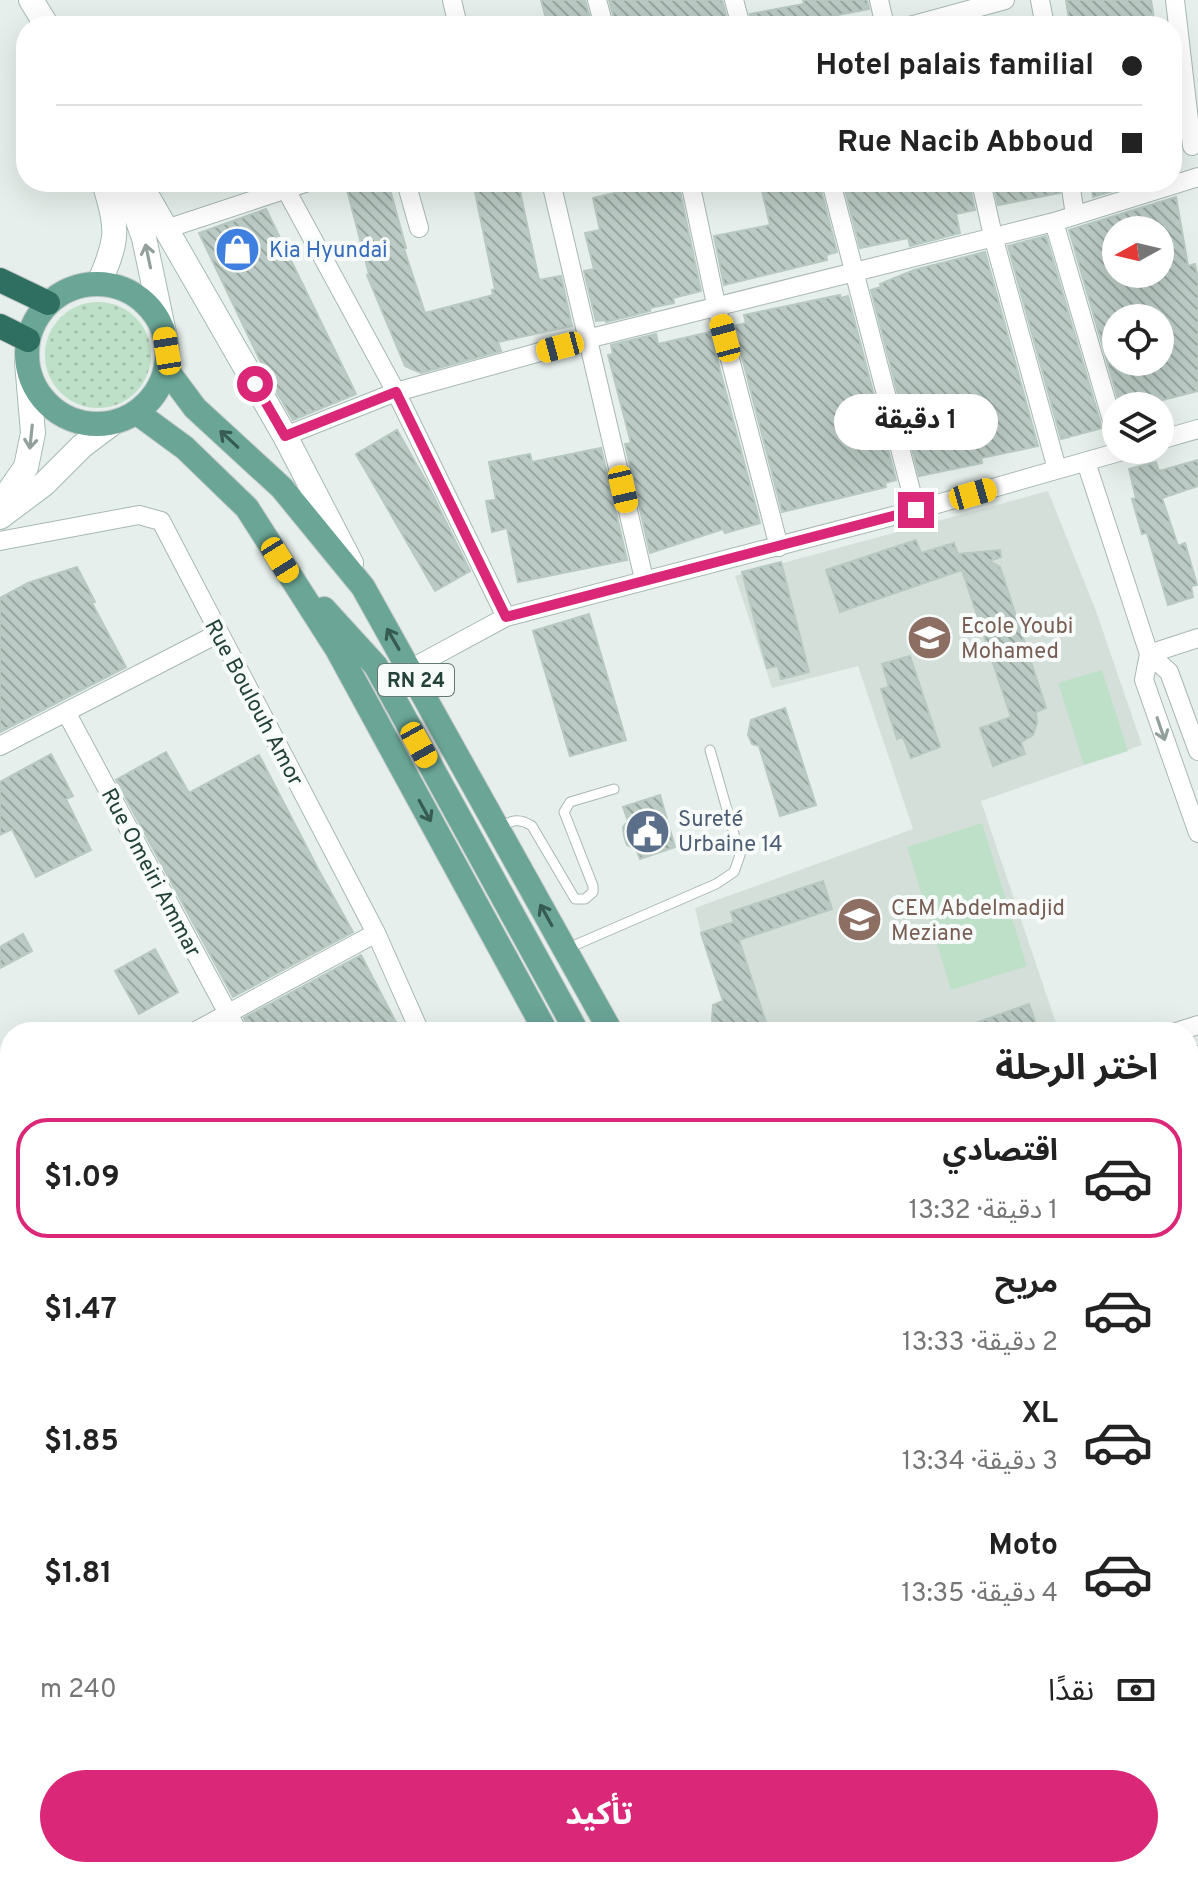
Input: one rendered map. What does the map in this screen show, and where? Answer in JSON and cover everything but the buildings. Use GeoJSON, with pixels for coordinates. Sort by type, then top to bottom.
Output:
{"type":"FeatureCollection","features":[{"type":"Feature","properties":{"kind":"highway"},"geometry":{"type":"LineString","coordinates":[[0,280],[48,303]]}},
{"type":"Feature","properties":{"kind":"highway"},"geometry":{"type":"LineString","coordinates":[[0,326],[27,351]]}},
{"type":"Feature","properties":{"kind":"main road"},"geometry":{"type":"LineString","coordinates":[[99,283],[110,259],[117,225],[107,192]]}},
{"type":"Feature","properties":{"kind":"main road"},"geometry":{"type":"LineString","coordinates":[[0,517],[44,484],[82,446],[150,400],[160,386],[166,369],[164,333],[144,238],[128,192]]}},
{"type":"Feature","properties":{"kind":"main road"},"geometry":{"type":"LineString","coordinates":[[145,192],[285,436],[363,587]]}},
{"type":"Feature","properties":{"kind":"main road"},"geometry":{"type":"LineString","coordinates":[[0,504],[26,467],[33,433],[27,351],[35,320],[48,303],[75,287],[99,283],[118,287],[139,297],[154,313],[164,333]]}},
{"type":"Feature","properties":{"kind":"main road"},"geometry":{"type":"LineString","coordinates":[[27,351],[33,385],[47,404],[67,418],[90,424],[125,417]]}},
{"type":"Feature","properties":{"kind":"main road","name":"RN 24"},"geometry":{"type":"LineString","coordinates":[[166,369],[195,408],[282,488],[363,587],[605,1022]]}},
{"type":"Feature","properties":{"kind":"main road","name":"RN 24"},"geometry":{"type":"LineString","coordinates":[[125,417],[185,448],[247,508],[337,649],[541,1022]]}},
{"type":"Feature","properties":{"kind":"main road","name":"RN 24"},"geometry":{"type":"LineString","coordinates":[[280,560],[376,666],[572,1022]]}},
{"type":"Feature","properties":{"kind":"street"},"geometry":{"type":"LineString","coordinates":[[961,16],[1005,0]]}},
{"type":"Feature","properties":{"kind":"street"},"geometry":{"type":"LineString","coordinates":[[1182,60],[1192,146]]}},
{"type":"Feature","properties":{"kind":"street"},"geometry":{"type":"LineString","coordinates":[[166,229],[273,192]]}},
{"type":"Feature","properties":{"kind":"street"},"geometry":{"type":"LineString","coordinates":[[287,192],[396,392],[506,617]]}},
{"type":"Feature","properties":{"kind":"street"},"geometry":{"type":"LineString","coordinates":[[409,192],[419,228]]}},
{"type":"Feature","properties":{"kind":"street"},"geometry":{"type":"LineString","coordinates":[[553,192],[644,579]]}},
{"type":"Feature","properties":{"kind":"street"},"geometry":{"type":"LineString","coordinates":[[692,192],[717,309],[779,547]]}},
{"type":"Feature","properties":{"kind":"street"},"geometry":{"type":"LineString","coordinates":[[834,192],[916,510]]}},
{"type":"Feature","properties":{"kind":"street"},"geometry":{"type":"LineString","coordinates":[[983,192],[1057,469]]}},
{"type":"Feature","properties":{"kind":"street"},"geometry":{"type":"LineString","coordinates":[[1072,192],[1075,215]]}},
{"type":"Feature","properties":{"kind":"street"},"geometry":{"type":"LineString","coordinates":[[285,436],[396,392],[587,339],[717,309],[1166,192]]}},
{"type":"Feature","properties":{"kind":"street"},"geometry":{"type":"LineString","coordinates":[[1054,222],[1105,392]]}},
{"type":"Feature","properties":{"kind":"street"},"geometry":{"type":"LineString","coordinates":[[1174,436],[1198,429]]}},
{"type":"Feature","properties":{"kind":"street"},"geometry":{"type":"LineString","coordinates":[[410,669],[506,617],[916,510],[1086,462],[1102,455]]}},
{"type":"Feature","properties":{"kind":"street"},"geometry":{"type":"LineString","coordinates":[[1086,462],[1149,654],[1144,680],[1197,829]]}},
{"type":"Feature","properties":{"kind":"street","name":"Rue Boulouh Amor"},"geometry":{"type":"LineString","coordinates":[[0,541],[139,515],[161,521],[376,933],[416,1022]]}},
{"type":"Feature","properties":{"kind":"street"},"geometry":{"type":"LineString","coordinates":[[0,746],[219,633]]}},
{"type":"Feature","properties":{"kind":"street"},"geometry":{"type":"LineString","coordinates":[[1149,654],[1198,638]]}},
{"type":"Feature","properties":{"kind":"street"},"geometry":{"type":"LineString","coordinates":[[1149,654],[1169,672],[1198,751]]}},
{"type":"Feature","properties":{"kind":"street","name":"Rue Omeiri Ammar"},"geometry":{"type":"LineString","coordinates":[[66,712],[232,1022]]}},
{"type":"Feature","properties":{"kind":"street"},"geometry":{"type":"LineString","coordinates":[[211,1022],[376,933]]}},
{"type":"Feature","properties":{"kind":"lane"},"geometry":{"type":"LineString","coordinates":[[565,949],[716,884],[734,872],[740,855],[710,750]]}},
{"type":"Feature","properties":{"kind":"lane"},"geometry":{"type":"LineString","coordinates":[[498,827],[514,820],[522,820],[532,826],[575,899],[585,899],[593,892],[593,886],[564,812],[570,802],[614,789]]}},
{"type":"Feature","properties":{"kind":"shaded area"},"geometry":{"type":"Polygon","coordinates":[[[1048,491],[1096,611],[1142,745],[981,801],[1056,1022],[713,1022],[713,1005],[729,999],[701,933],[695,908],[913,829],[858,666],[772,688],[735,576],[1048,491]]]}},
{"type":"Feature","properties":{"kind":"green space"},"geometry":{"type":"Polygon","coordinates":[[[98,302],[118,306],[136,317],[147,335],[151,355],[147,375],[136,393],[118,404],[98,408],[78,404],[60,393],[49,375],[45,355],[49,335],[60,317],[78,306],[98,302]]]}},
{"type":"Feature","properties":{"kind":"green space"},"geometry":{"type":"Polygon","coordinates":[[[1102,670],[1128,751],[1084,765],[1058,683],[1102,670]]]}},
{"type":"Feature","properties":{"kind":"green space"},"geometry":{"type":"Polygon","coordinates":[[[982,823],[1027,966],[951,990],[907,847],[982,823]]]}},
{"type":"Feature","properties":{"kind":"place","name":"Kia Hyundai"},"geometry":{"type":"Point","coordinates":[238,249]}},
{"type":"Feature","properties":{"kind":"place","name":"Ecole Youbi Mohamed"},"geometry":{"type":"Point","coordinates":[930,638]}},
{"type":"Feature","properties":{"kind":"place","name":"Sureté Urbaine 14"},"geometry":{"type":"Point","coordinates":[647,831]}},
{"type":"Feature","properties":{"kind":"place","name":"CEM Abdelmadjid Meziane"},"geometry":{"type":"Point","coordinates":[860,920]}},
{"type":"Feature","properties":{"kind":"route"},"geometry":{"type":"LineString","coordinates":[[255,384],[285,436],[396,392],[506,617],[916,510]]}}]}
